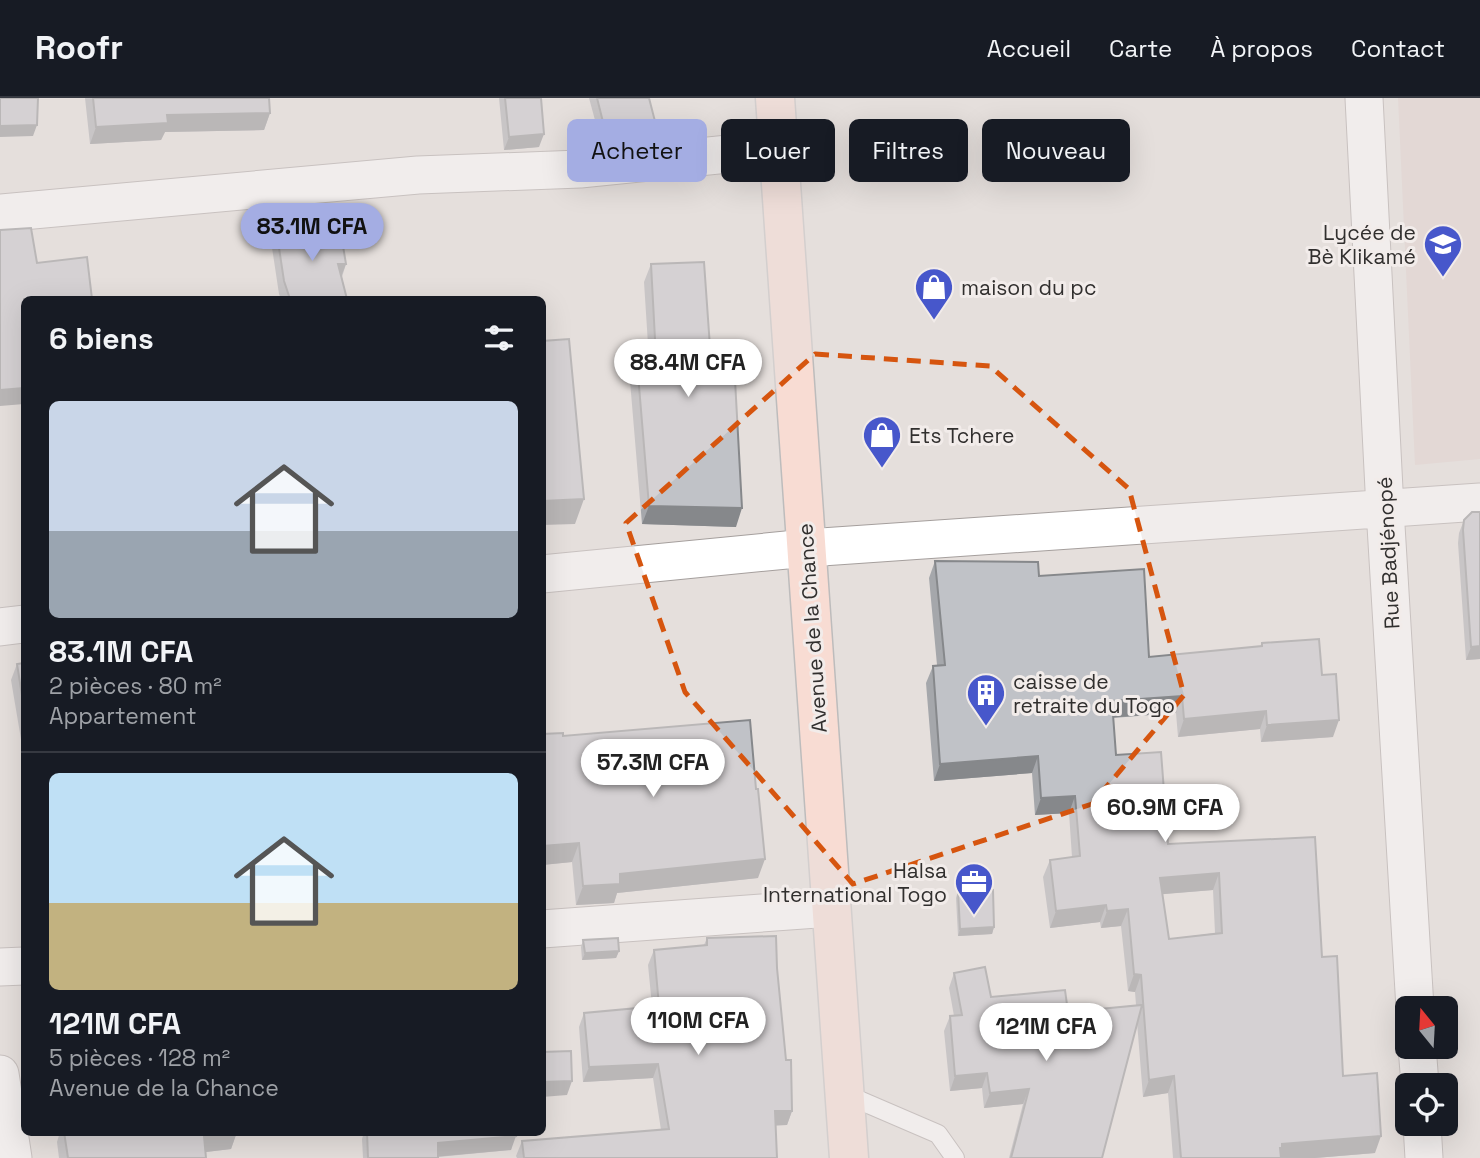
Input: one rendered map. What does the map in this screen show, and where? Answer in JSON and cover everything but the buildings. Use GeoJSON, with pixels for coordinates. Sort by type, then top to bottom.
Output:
{"type":"FeatureCollection","features":[{"type":"Feature","properties":{"kind":"main road","name":"Avenue de la Chance"},"geometry":{"type":"LineString","coordinates":[[775,98],[776,119]]}},
{"type":"Feature","properties":{"kind":"main road","name":"Avenue de la Chance"},"geometry":{"type":"LineString","coordinates":[[780,182],[849,1158]]}},
{"type":"Feature","properties":{"kind":"street","name":"Rue Badjénopé"},"geometry":{"type":"LineString","coordinates":[[1364,98],[1414,996]]}},
{"type":"Feature","properties":{"kind":"street"},"geometry":{"type":"LineString","coordinates":[[0,214],[418,175],[579,169],[721,155]]}},
{"type":"Feature","properties":{"kind":"street"},"geometry":{"type":"LineString","coordinates":[[546,574],[807,548],[1480,502]]}},
{"type":"Feature","properties":{"kind":"street"},"geometry":{"type":"LineString","coordinates":[[0,627],[21,624]]}},
{"type":"Feature","properties":{"kind":"street"},"geometry":{"type":"LineString","coordinates":[[546,929],[831,908]]}},
{"type":"Feature","properties":{"kind":"street"},"geometry":{"type":"LineString","coordinates":[[0,967],[21,966]]}},
{"type":"Feature","properties":{"kind":"street"},"geometry":{"type":"LineString","coordinates":[[0,1074],[13,1158]]}},
{"type":"Feature","properties":{"kind":"street"},"geometry":{"type":"LineString","coordinates":[[1423,1136],[1424,1158]]}},
{"type":"Feature","properties":{"kind":"lane"},"geometry":{"type":"LineString","coordinates":[[845,1094],[938,1134],[954,1158]]}},
{"type":"Feature","properties":{"kind":"highlighted area"},"geometry":{"type":"Polygon","coordinates":[[[815,354],[990,366],[1129,489],[1184,695],[1092,804],[853,884],[685,692],[626,523],[815,354]]]}},
{"type":"Feature","properties":{"kind":"shaded area","name":"Lycée de Bè Klikamé"},"geometry":{"type":"Polygon","coordinates":[[[1398,98],[1480,98],[1480,459],[1415,465],[1398,98]]]}},
{"type":"Feature","properties":{"kind":"place","name":"Lycée de Bè Klikamé"},"geometry":{"type":"Point","coordinates":[1443,278]}},
{"type":"Feature","properties":{"kind":"place","name":"maison du pc"},"geometry":{"type":"Point","coordinates":[934,321]}},
{"type":"Feature","properties":{"kind":"place","name":"Ets Tchere"},"geometry":{"type":"Point","coordinates":[882,469]}},
{"type":"Feature","properties":{"kind":"place","name":"caisse de retraite du Togo"},"geometry":{"type":"Point","coordinates":[986,727]}},
{"type":"Feature","properties":{"kind":"place","name":"Halsa International Togo"},"geometry":{"type":"Point","coordinates":[974,916]}}]}
